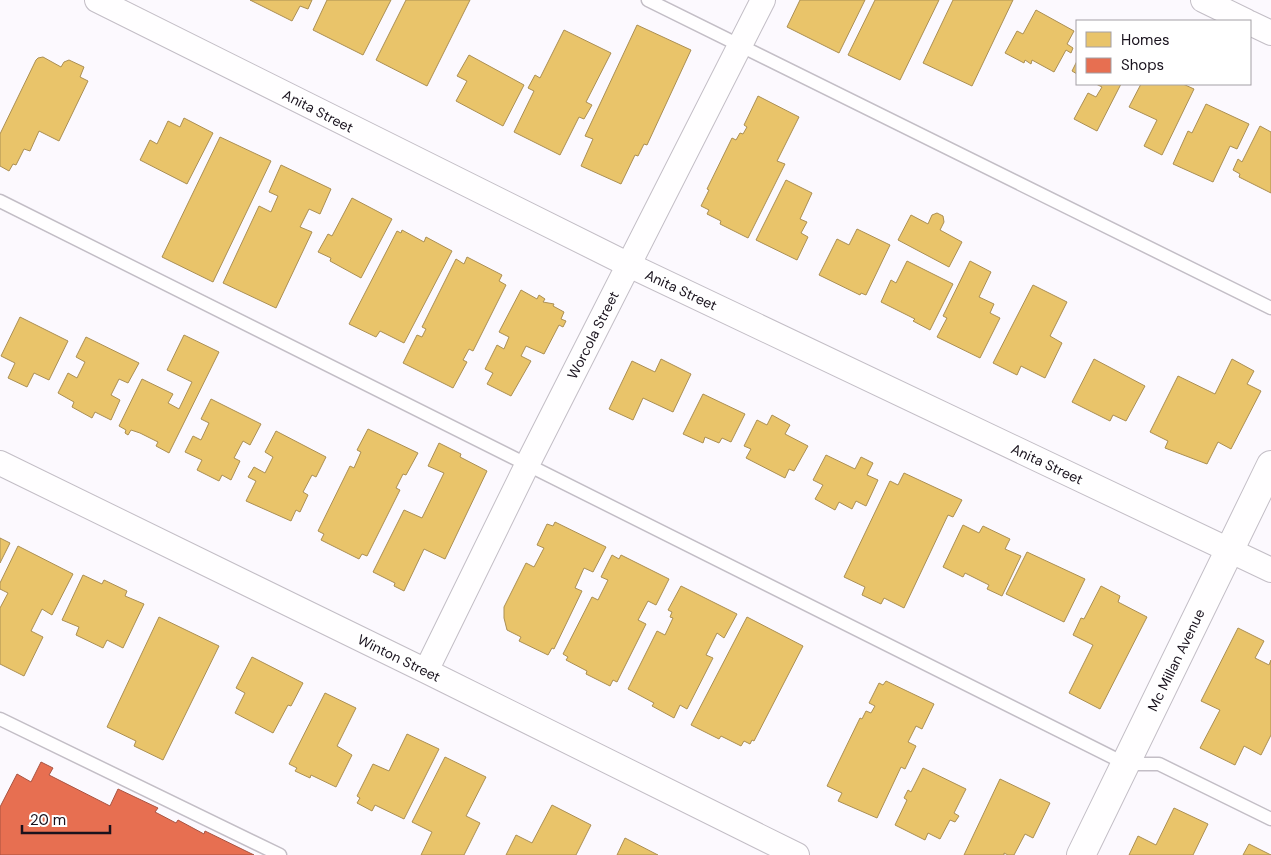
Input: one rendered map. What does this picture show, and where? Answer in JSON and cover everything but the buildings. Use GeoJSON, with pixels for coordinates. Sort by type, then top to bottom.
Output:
{"type":"FeatureCollection","features":[{"type":"Feature","properties":{"kind":"street","name":"Anita Street"},"geometry":{"type":"LineString","coordinates":[[97,0],[629,265],[1271,570]]}},
{"type":"Feature","properties":{"kind":"street","name":"Worcola Street"},"geometry":{"type":"LineString","coordinates":[[426,671],[527,465],[763,0]]}},
{"type":"Feature","properties":{"kind":"street"},"geometry":{"type":"LineString","coordinates":[[1203,0],[1244,20]]}},
{"type":"Feature","properties":{"kind":"street"},"geometry":{"type":"LineString","coordinates":[[1251,24],[1271,34]]}},
{"type":"Feature","properties":{"kind":"street","name":"Winton Street"},"geometry":{"type":"LineString","coordinates":[[0,463],[797,855]]}},
{"type":"Feature","properties":{"kind":"street","name":"Mc Millan Avenue"},"geometry":{"type":"LineString","coordinates":[[1080,855],[1271,465]]}},
{"type":"Feature","properties":{"kind":"lane"},"geometry":{"type":"LineString","coordinates":[[648,0],[1271,308]]}},
{"type":"Feature","properties":{"kind":"lane"},"geometry":{"type":"LineString","coordinates":[[0,201],[1126,764],[1159,764],[1271,819]]}},
{"type":"Feature","properties":{"kind":"lane"},"geometry":{"type":"LineString","coordinates":[[2,725],[280,855]]}}]}
